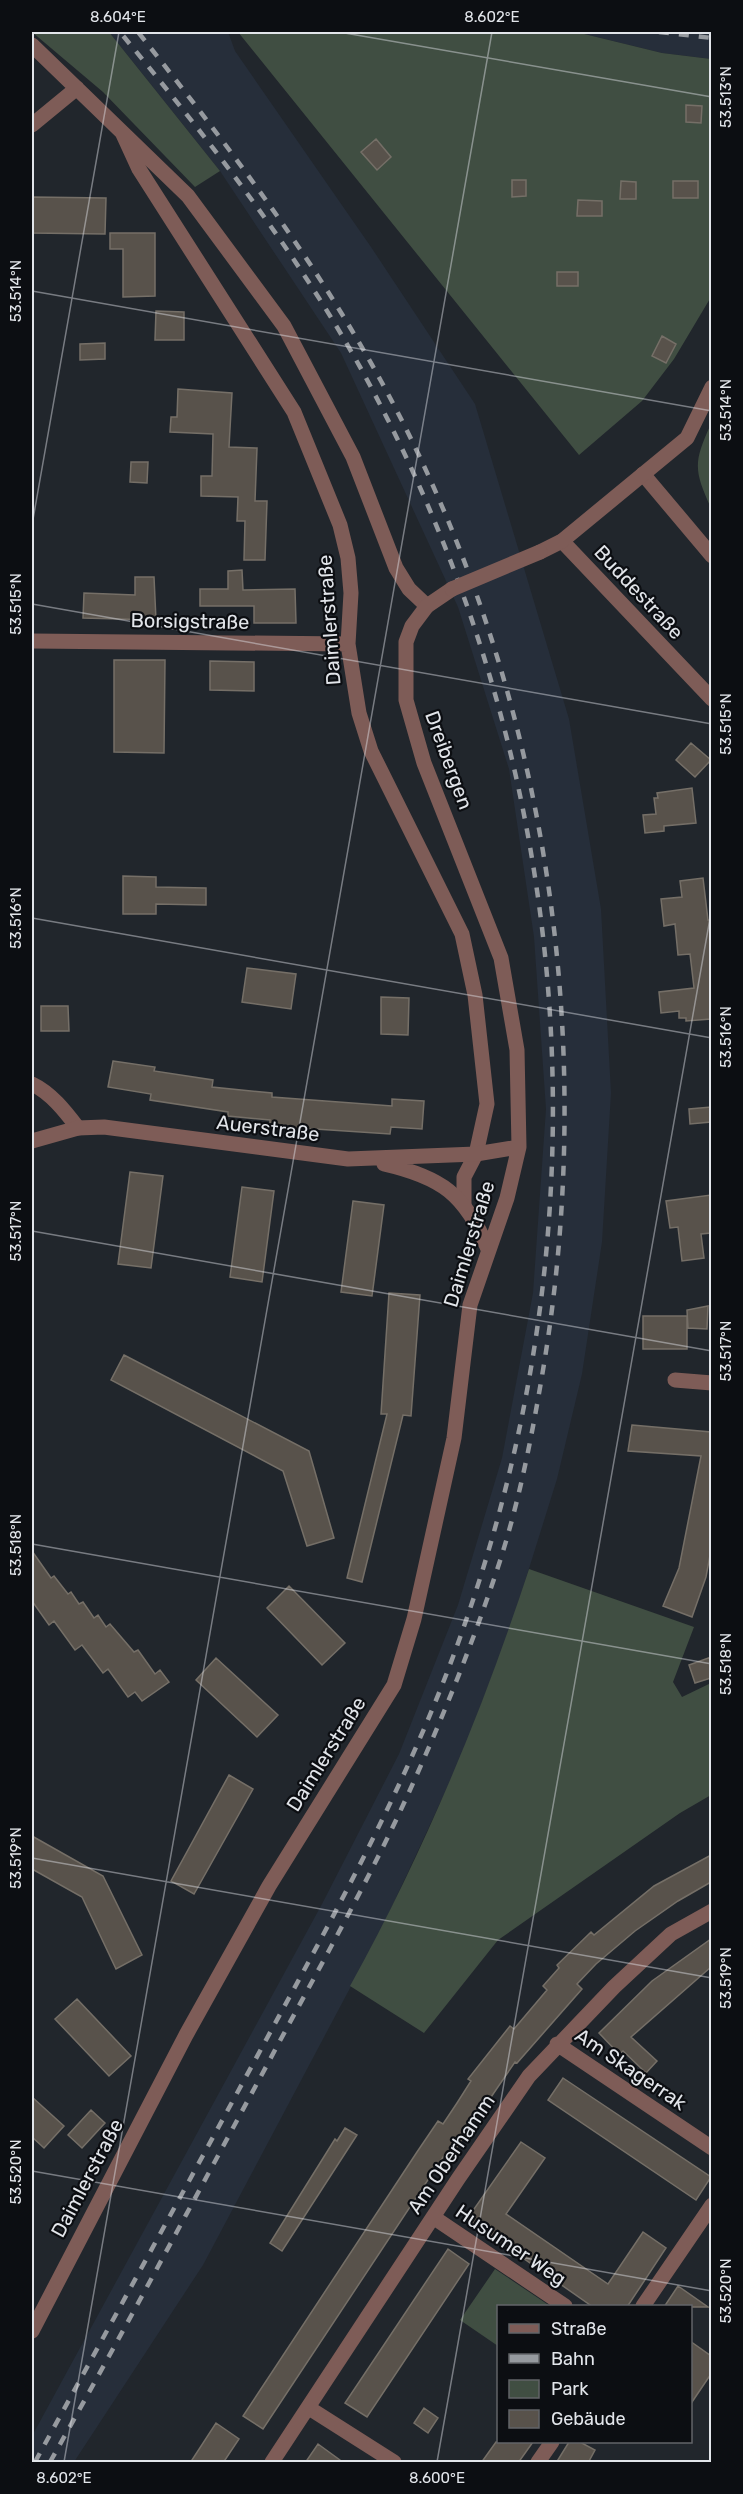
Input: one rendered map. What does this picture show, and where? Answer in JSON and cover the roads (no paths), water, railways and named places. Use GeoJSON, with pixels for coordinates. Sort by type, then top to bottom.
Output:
{"type":"FeatureCollection","features":[{"type":"Feature","properties":{"kind":"street","name":"Daimlerstraße"},"geometry":{"type":"LineString","coordinates":[[32,45],[188,196],[284,326],[353,457],[396,568],[409,589],[427,606]]}},
{"type":"Feature","properties":{"kind":"street"},"geometry":{"type":"LineString","coordinates":[[32,125],[77,88]]}},
{"type":"Feature","properties":{"kind":"street","name":"Daimlerstraße"},"geometry":{"type":"LineString","coordinates":[[122,132],[140,169],[294,412],[340,525],[348,558],[351,593],[348,644],[359,713],[371,751],[462,934],[475,995],[487,1104],[476,1154],[464,1177],[464,1205]]}},
{"type":"Feature","properties":{"kind":"street","name":"Dreibergen"},"geometry":{"type":"LineString","coordinates":[[519,1147],[518,1050],[501,958],[424,763],[406,700],[406,642],[418,615],[427,606],[452,589],[562,541],[687,438],[711,387]]}},
{"type":"Feature","properties":{"kind":"street"},"geometry":{"type":"LineString","coordinates":[[643,474],[711,556]]}},
{"type":"Feature","properties":{"kind":"street","name":"Buddestraße"},"geometry":{"type":"LineString","coordinates":[[562,541],[711,699]]}},
{"type":"Feature","properties":{"kind":"street","name":"Borsigstraße"},"geometry":{"type":"LineString","coordinates":[[32,641],[348,644]]}},
{"type":"Feature","properties":{"kind":"street"},"geometry":{"type":"LineString","coordinates":[[32,1084],[62,1108],[78,1128]]}},
{"type":"Feature","properties":{"kind":"street","name":"Auerstraße"},"geometry":{"type":"LineString","coordinates":[[32,1141],[78,1128],[113,1128],[348,1159],[476,1154],[519,1147]]}},
{"type":"Feature","properties":{"kind":"street","name":"Daimlerstraße"},"geometry":{"type":"LineString","coordinates":[[32,2331],[197,2015],[269,1886],[394,1684],[414,1619],[454,1438],[470,1305],[507,1198],[519,1147]]}},
{"type":"Feature","properties":{"kind":"street"},"geometry":{"type":"LineString","coordinates":[[348,1159],[416,1171],[440,1182],[464,1205],[488,1249]]}},
{"type":"Feature","properties":{"kind":"street"},"geometry":{"type":"LineString","coordinates":[[675,1380],[711,1383]]}},
{"type":"Feature","properties":{"kind":"street","name":"Am Oberhamm"},"geometry":{"type":"LineString","coordinates":[[272,2463],[433,2217],[529,2076],[557,2044],[671,1934],[711,1911]]}},
{"type":"Feature","properties":{"kind":"street","name":"Am Skagerrak"},"geometry":{"type":"LineString","coordinates":[[557,2044],[711,2148]]}},
{"type":"Feature","properties":{"kind":"street"},"geometry":{"type":"LineString","coordinates":[[644,2305],[711,2205]]}},
{"type":"Feature","properties":{"kind":"street","name":"Husumer Weg"},"geometry":{"type":"LineString","coordinates":[[433,2217],[562,2305]]}},
{"type":"Feature","properties":{"kind":"street"},"geometry":{"type":"LineString","coordinates":[[309,2408],[394,2463]]}},
{"type":"Feature","properties":{"kind":"street"},"geometry":{"type":"LineString","coordinates":[[538,2463],[551,2443]]}},
{"type":"Feature","properties":{"kind":"railway"},"geometry":{"type":"LineString","coordinates":[[35,2462],[350,1884],[399,1785],[443,1684],[462,1632],[509,1477],[539,1319],[552,1161],[549,1002],[530,845],[494,690],[442,539],[373,391],[318,296],[223,161],[120,32]]}},
{"type":"Feature","properties":{"kind":"railway"},"geometry":{"type":"LineString","coordinates":[[50,2462],[362,1889],[414,1781],[448,1703],[497,1570],[523,1474],[538,1400],[559,1249],[565,1120],[560,992],[545,865],[520,739],[484,616],[438,496],[381,381],[327,290],[236,159],[138,32]]}},
{"type":"Feature","properties":{"kind":"railway"},"geometry":{"type":"LineString","coordinates":[[659,32],[712,38]]}}]}
